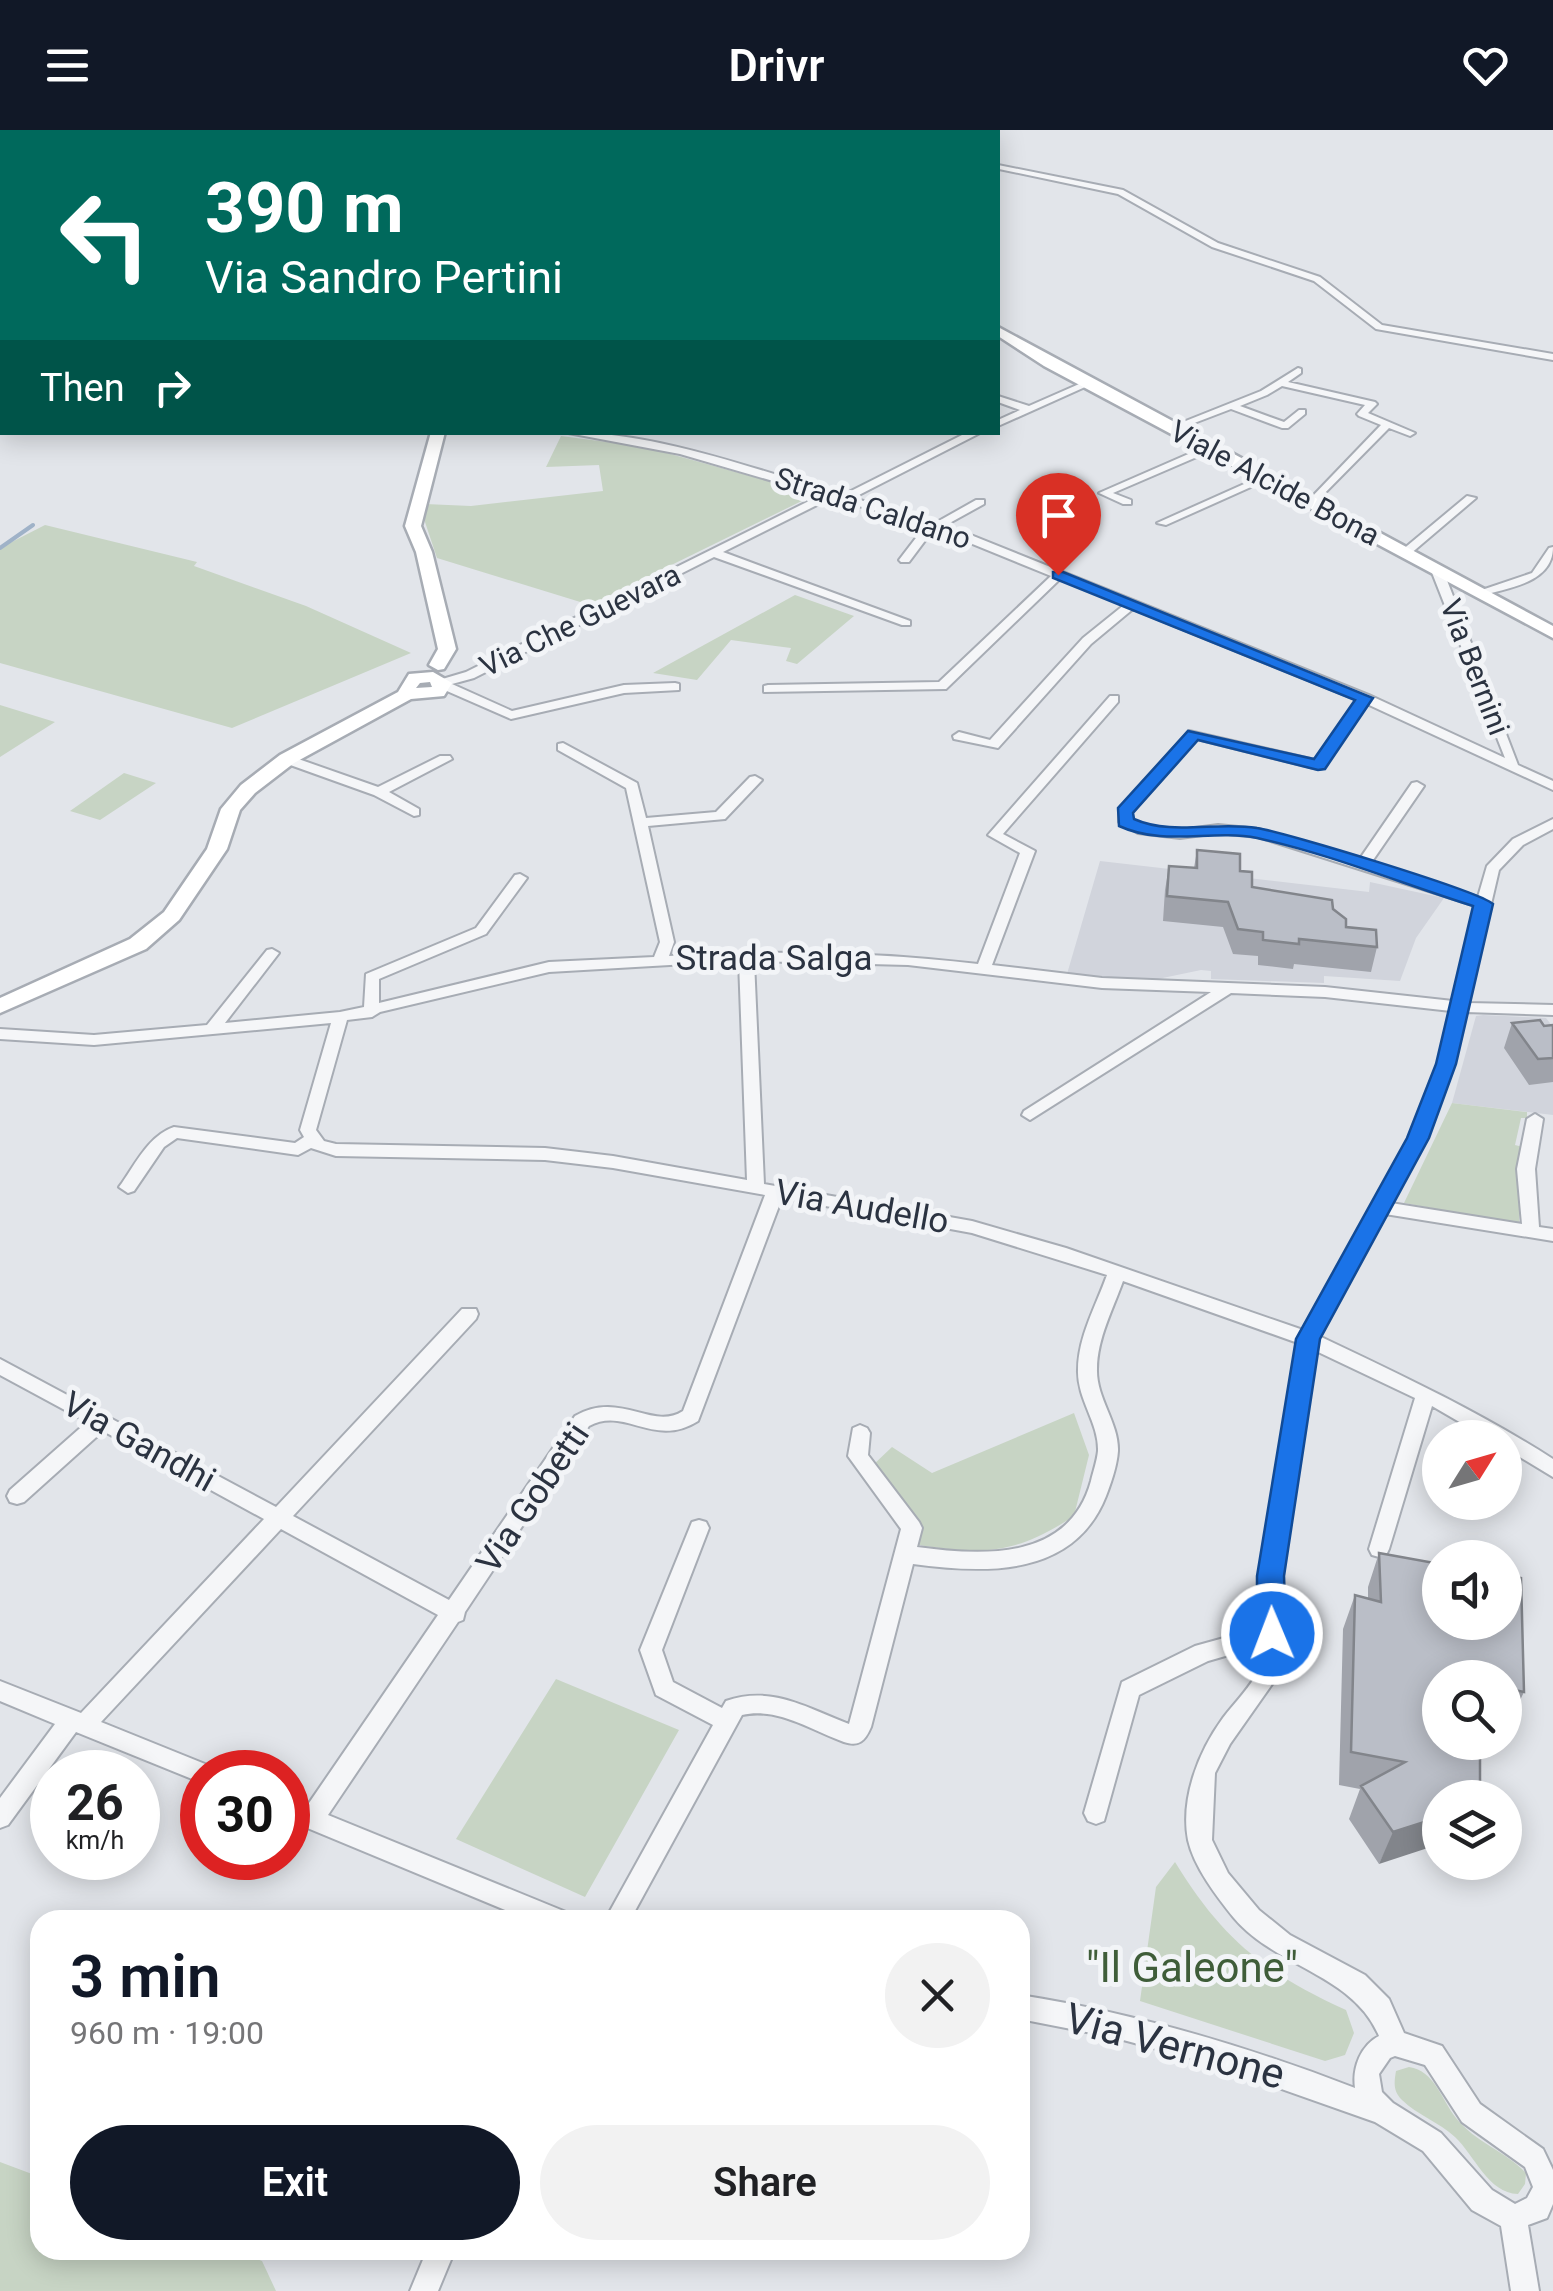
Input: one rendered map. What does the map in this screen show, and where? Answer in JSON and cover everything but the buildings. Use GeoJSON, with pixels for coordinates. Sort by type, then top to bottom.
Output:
{"type":"FeatureCollection","features":[{"type":"Feature","properties":{"kind":"street"},"geometry":{"type":"LineString","coordinates":[[1000,169],[1120,192],[1215,245],[1317,279],[1379,327],[1553,357]]}},
{"type":"Feature","properties":{"kind":"street","name":"Viale Alcide Bona"},"geometry":{"type":"LineString","coordinates":[[1000,332],[1553,634]]}},
{"type":"Feature","properties":{"kind":"street"},"geometry":{"type":"LineString","coordinates":[[1173,428],[1282,384],[1298,371]]}},
{"type":"Feature","properties":{"kind":"street"},"geometry":{"type":"LineString","coordinates":[[1000,422],[1088,383]]}},
{"type":"Feature","properties":{"kind":"street"},"geometry":{"type":"LineString","coordinates":[[1282,384],[1372,404],[1362,414],[1410,433]]}},
{"type":"Feature","properties":{"kind":"street"},"geometry":{"type":"LineString","coordinates":[[1000,400],[1028,409]]}},
{"type":"Feature","properties":{"kind":"street"},"geometry":{"type":"LineString","coordinates":[[1232,406],[1285,426],[1302,412]]}},
{"type":"Feature","properties":{"kind":"street"},"geometry":{"type":"LineString","coordinates":[[1312,503],[1388,424]]}},
{"type":"Feature","properties":{"kind":"street"},"geometry":{"type":"LineString","coordinates":[[437,435],[413,526],[448,649],[440,677]]}},
{"type":"Feature","properties":{"kind":"street","name":"Strada Caldano"},"geometry":{"type":"LineString","coordinates":[[587,435],[665,447],[936,525],[1365,698],[1512,763],[1553,786]]}},
{"type":"Feature","properties":{"kind":"street","name":"Via Che Guevara"},"geometry":{"type":"LineString","coordinates":[[440,677],[470,675],[714,553],[970,435]]}},
{"type":"Feature","properties":{"kind":"street"},"geometry":{"type":"LineString","coordinates":[[1127,502],[1104,494],[1210,448]]}},
{"type":"Feature","properties":{"kind":"street"},"geometry":{"type":"LineString","coordinates":[[1162,523],[1266,478]]}},
{"type":"Feature","properties":{"kind":"street"},"geometry":{"type":"LineString","coordinates":[[1405,553],[1470,498]]}},
{"type":"Feature","properties":{"kind":"street"},"geometry":{"type":"LineString","coordinates":[[905,560],[936,525],[980,502]]}},
{"type":"Feature","properties":{"kind":"street"},"geometry":{"type":"LineString","coordinates":[[1479,593],[1536,575],[1553,550]]}},
{"type":"Feature","properties":{"kind":"street","name":"Via Che Guevara"},"geometry":{"type":"LineString","coordinates":[[714,553],[906,623]]}},
{"type":"Feature","properties":{"kind":"street","name":"Via Bernini"},"geometry":{"type":"LineString","coordinates":[[1437,570],[1512,763]]}},
{"type":"Feature","properties":{"kind":"street"},"geometry":{"type":"LineString","coordinates":[[768,689],[942,686],[1058,575]]}},
{"type":"Feature","properties":{"kind":"street"},"geometry":{"type":"LineString","coordinates":[[959,736],[993,745],[1088,642],[1131,605]]}},
{"type":"Feature","properties":{"kind":"street"},"geometry":{"type":"LineString","coordinates":[[0,1006],[138,944],[172,916],[217,850],[231,809],[287,759],[409,693],[405,686],[408,682],[440,677],[512,715],[624,688],[675,687]]}},
{"type":"Feature","properties":{"kind":"street"},"geometry":{"type":"LineString","coordinates":[[1365,698],[1318,765],[1194,734],[1124,817],[1143,830],[1259,833],[1484,904]]}},
{"type":"Feature","properties":{"kind":"street"},"geometry":{"type":"LineString","coordinates":[[983,970],[1028,851],[994,835],[1114,699]]}},
{"type":"Feature","properties":{"kind":"street"},"geometry":{"type":"LineString","coordinates":[[563,747],[632,786],[667,942],[660,958]]}},
{"type":"Feature","properties":{"kind":"street"},"geometry":{"type":"LineString","coordinates":[[287,759],[379,792],[414,812]]}},
{"type":"Feature","properties":{"kind":"street"},"geometry":{"type":"LineString","coordinates":[[379,792],[445,759]]}},
{"type":"Feature","properties":{"kind":"street"},"geometry":{"type":"LineString","coordinates":[[640,824],[720,816],[755,780]]}},
{"type":"Feature","properties":{"kind":"street"},"geometry":{"type":"LineString","coordinates":[[1362,866],[1416,786]]}},
{"type":"Feature","properties":{"kind":"street"},"geometry":{"type":"LineString","coordinates":[[1395,2043],[1380,2008],[1356,1984],[1306,1958],[1250,1918],[1219,1881],[1200,1840],[1204,1772],[1222,1737],[1271,1670],[1270,1576],[1308,1339],[1418,1138],[1462,1006],[1492,869],[1504,854],[1553,823]]}},
{"type":"Feature","properties":{"kind":"street"},"geometry":{"type":"LineString","coordinates":[[372,1012],[372,976],[481,930],[520,878]]}},
{"type":"Feature","properties":{"kind":"street"},"geometry":{"type":"LineString","coordinates":[[212,1029],[272,953]]}},
{"type":"Feature","properties":{"kind":"street"},"geometry":{"type":"LineString","coordinates":[[746,956],[766,1189]]}},
{"type":"Feature","properties":{"kind":"street","name":"Strada Salga"},"geometry":{"type":"LineString","coordinates":[[0,1034],[94,1040],[340,1017],[549,967],[746,956],[908,960],[1102,983],[1392,996],[1462,1006],[1553,1010]]}},
{"type":"Feature","properties":{"kind":"street"},"geometry":{"type":"LineString","coordinates":[[1030,1115],[1228,988]]}},
{"type":"Feature","properties":{"kind":"street"},"geometry":{"type":"LineString","coordinates":[[312,1140],[308,1130],[340,1017]]}},
{"type":"Feature","properties":{"kind":"street"},"geometry":{"type":"LineString","coordinates":[[1531,1232],[1526,1169],[1535,1119]]}},
{"type":"Feature","properties":{"kind":"street","name":"Via Audello"},"geometry":{"type":"LineString","coordinates":[[128,1187],[158,1143],[174,1132],[298,1149],[312,1140],[346,1150],[546,1154],[766,1189],[972,1227],[1117,1271],[1308,1339],[1471,1420]]}},
{"type":"Feature","properties":{"kind":"street","name":"Via Gobetti"},"geometry":{"type":"LineString","coordinates":[[312,1819],[590,1413],[603,1412],[671,1426],[684,1424],[691,1416],[766,1189]]}},
{"type":"Feature","properties":{"kind":"street"},"geometry":{"type":"LineString","coordinates":[[1379,1207],[1553,1236]]}},
{"type":"Feature","properties":{"kind":"street"},"geometry":{"type":"LineString","coordinates":[[905,1554],[963,1563],[999,1562],[1025,1556],[1082,1525],[1094,1508],[1108,1450],[1088,1388],[1087,1364],[1117,1271]]}},
{"type":"Feature","properties":{"kind":"street"},"geometry":{"type":"LineString","coordinates":[[0,1818],[79,1721],[278,1518],[468,1314]]}},
{"type":"Feature","properties":{"kind":"street","name":"Via Gandhi"},"geometry":{"type":"LineString","coordinates":[[0,1366],[455,1614]]}},
{"type":"Feature","properties":{"kind":"street"},"geometry":{"type":"LineString","coordinates":[[1379,1549],[1426,1395]]}},
{"type":"Feature","properties":{"kind":"street"},"geometry":{"type":"LineString","coordinates":[[17,1496],[101,1421]]}},
{"type":"Feature","properties":{"kind":"street"},"geometry":{"type":"LineString","coordinates":[[623,1910],[734,1708],[750,1701],[767,1702],[854,1735],[912,1528],[858,1456],[860,1434]]}},
{"type":"Feature","properties":{"kind":"street","name":"Via Audello"},"geometry":{"type":"LineString","coordinates":[[1522,1449],[1553,1469]]}},
{"type":"Feature","properties":{"kind":"street"},"geometry":{"type":"LineString","coordinates":[[699,1528],[652,1650],[664,1688],[726,1720]]}},
{"type":"Feature","properties":{"kind":"street"},"geometry":{"type":"LineString","coordinates":[[1096,1813],[1130,1690],[1203,1653],[1272,1634]]}},
{"type":"Feature","properties":{"kind":"street"},"geometry":{"type":"LineString","coordinates":[[0,1691],[180,1764]]}},
{"type":"Feature","properties":{"kind":"street"},"geometry":{"type":"LineString","coordinates":[[312,1819],[533,1910]]}},
{"type":"Feature","properties":{"kind":"street","name":"Via Vernone"},"geometry":{"type":"LineString","coordinates":[[1030,2009],[1134,2027],[1200,2046],[1384,2112],[1432,2142],[1482,2200],[1513,2218]]}},
{"type":"Feature","properties":{"kind":"street"},"geometry":{"type":"LineString","coordinates":[[1384,2112],[1370,2098],[1366,2072],[1382,2048],[1395,2043],[1433,2055],[1471,2113],[1544,2159],[1548,2186],[1544,2198],[1537,2208],[1513,2218],[1525,2291]]}},
{"type":"Feature","properties":{"kind":"street"},"geometry":{"type":"LineString","coordinates":[[424,2291],[437,2260]]}},
{"type":"Feature","properties":{"kind":"shaded area"},"geometry":{"type":"Polygon","coordinates":[[[1100,861],[1369,892],[1370,882],[1444,898],[1416,938],[1400,981],[1324,976],[1324,983],[1211,979],[1211,971],[1201,970],[1153,980],[1067,974],[1100,861]]]}},
{"type":"Feature","properties":{"kind":"shaded area"},"geometry":{"type":"Polygon","coordinates":[[[1476,1016],[1546,1018],[1553,1027],[1553,1115],[1452,1103],[1476,1016]]]}},
{"type":"Feature","properties":{"kind":"green space"},"geometry":{"type":"Polygon","coordinates":[[[561,436],[645,447],[816,494],[590,605],[437,558],[425,522],[425,504],[471,506],[603,491],[599,465],[546,467],[561,436]]]}},
{"type":"Feature","properties":{"kind":"green space"},"geometry":{"type":"Polygon","coordinates":[[[45,525],[197,562],[194,566],[306,606],[411,653],[232,728],[0,663],[0,548],[45,525]]]}},
{"type":"Feature","properties":{"kind":"green space"},"geometry":{"type":"Polygon","coordinates":[[[795,595],[854,616],[797,664],[786,661],[791,648],[731,640],[697,680],[653,673],[795,595]]]}},
{"type":"Feature","properties":{"kind":"green space"},"geometry":{"type":"Polygon","coordinates":[[[0,705],[55,722],[0,757],[0,705]]]}},
{"type":"Feature","properties":{"kind":"green space"},"geometry":{"type":"Polygon","coordinates":[[[124,773],[156,783],[100,820],[70,811],[124,773]]]}},
{"type":"Feature","properties":{"kind":"green space"},"geometry":{"type":"Polygon","coordinates":[[[1452,1103],[1527,1112],[1527,1118],[1521,1118],[1515,1145],[1523,1147],[1519,1224],[1404,1203],[1452,1103]]]}},
{"type":"Feature","properties":{"kind":"green space"},"geometry":{"type":"Polygon","coordinates":[[[1074,1413],[1089,1455],[1074,1516],[1018,1544],[982,1550],[919,1545],[918,1530],[872,1466],[892,1447],[932,1473],[1074,1413]]]}},
{"type":"Feature","properties":{"kind":"green space"},"geometry":{"type":"Polygon","coordinates":[[[556,1679],[679,1730],[585,1897],[456,1839],[556,1679]]]}},
{"type":"Feature","properties":{"kind":"green space","name":"\"Il Galeone\""},"geometry":{"type":"Polygon","coordinates":[[[1175,1862],[1210,1912],[1248,1951],[1292,1982],[1346,2010],[1354,2033],[1345,2055],[1325,2061],[1140,2001],[1156,1887],[1175,1862]]]}},
{"type":"Feature","properties":{"kind":"green space"},"geometry":{"type":"Polygon","coordinates":[[[1409,2067],[1431,2080],[1464,2126],[1526,2173],[1518,2194],[1490,2181],[1455,2137],[1399,2097],[1396,2071],[1409,2067]]]}},
{"type":"Feature","properties":{"kind":"green space"},"geometry":{"type":"Polygon","coordinates":[[[0,2162],[30,2173],[30,2260],[259,2260],[276,2291],[0,2291],[0,2162]]]}},
{"type":"Feature","properties":{"kind":"waterway"},"geometry":{"type":"LineString","coordinates":[[0,548],[33,525]]}},
{"type":"Feature","properties":{"kind":"route"},"geometry":{"type":"LineString","coordinates":[[1058,575],[1365,698],[1318,765],[1194,734],[1124,812],[1126,822],[1143,830],[1180,834],[1218,829],[1259,833],[1484,904],[1446,1064],[1418,1138],[1308,1339],[1270,1576],[1272,1634]]}}]}
